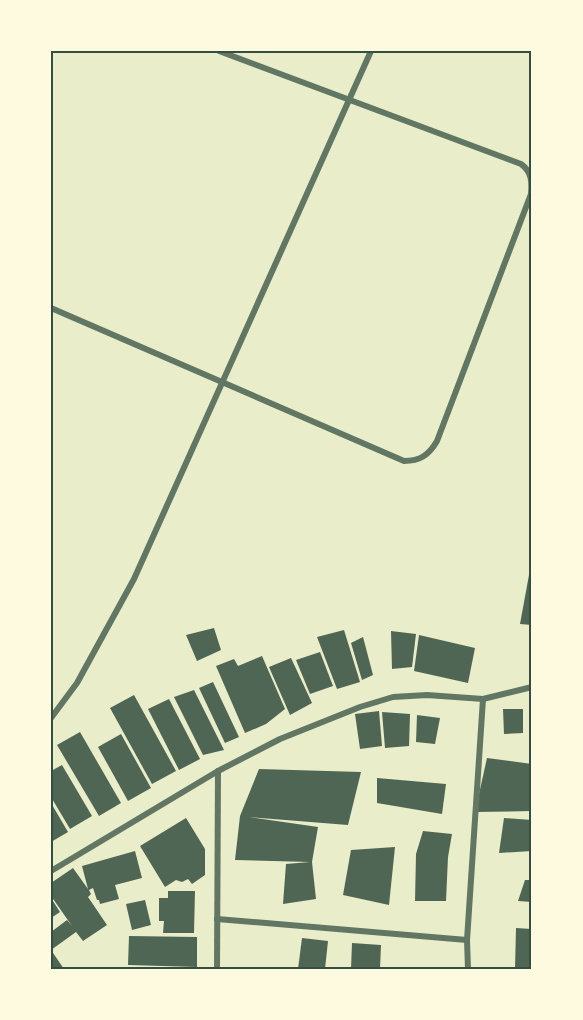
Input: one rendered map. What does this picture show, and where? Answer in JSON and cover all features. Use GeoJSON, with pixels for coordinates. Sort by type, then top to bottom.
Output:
{"type":"FeatureCollection","features":[{"type":"Feature","properties":{"kind":"street"},"geometry":{"type":"LineString","coordinates":[[51,308],[404,460],[417,461],[431,452],[531,194],[532,178],[521,164],[219,51]]}},
{"type":"Feature","properties":{"kind":"street"},"geometry":{"type":"LineString","coordinates":[[51,718],[77,682],[134,579],[371,51]]}},
{"type":"Feature","properties":{"kind":"street"},"geometry":{"type":"LineString","coordinates":[[51,871],[218,771],[280,739],[360,707],[393,697],[427,695],[483,699],[532,687]]}},
{"type":"Feature","properties":{"kind":"street"},"geometry":{"type":"LineString","coordinates":[[468,969],[467,940],[483,699]]}},
{"type":"Feature","properties":{"kind":"street"},"geometry":{"type":"LineString","coordinates":[[217,969],[218,771]]}},
{"type":"Feature","properties":{"kind":"street"},"geometry":{"type":"LineString","coordinates":[[217,919],[467,940]]}},
{"type":"Feature","properties":{"kind":"building"},"geometry":{"type":"Polygon","coordinates":[[[532,564],[532,625],[520,624],[532,564]]]}},
{"type":"Feature","properties":{"kind":"building"},"geometry":{"type":"Polygon","coordinates":[[[214,628],[221,650],[197,661],[186,635],[214,628]]]}},
{"type":"Feature","properties":{"kind":"building"},"geometry":{"type":"Polygon","coordinates":[[[344,630],[360,682],[337,689],[317,637],[344,630]]]}},
{"type":"Feature","properties":{"kind":"building"},"geometry":{"type":"Polygon","coordinates":[[[391,631],[416,634],[412,667],[392,669],[391,631]]]}},
{"type":"Feature","properties":{"kind":"building"},"geometry":{"type":"Polygon","coordinates":[[[419,635],[475,648],[468,683],[414,671],[419,635]]]}},
{"type":"Feature","properties":{"kind":"building"},"geometry":{"type":"Polygon","coordinates":[[[363,637],[373,675],[362,680],[351,643],[363,637]]]}},
{"type":"Feature","properties":{"kind":"building"},"geometry":{"type":"Polygon","coordinates":[[[320,652],[333,686],[310,694],[296,660],[320,652]]]}},
{"type":"Feature","properties":{"kind":"building"},"geometry":{"type":"Polygon","coordinates":[[[262,656],[285,709],[266,724],[245,733],[216,666],[234,659],[238,666],[262,656]]]}},
{"type":"Feature","properties":{"kind":"building"},"geometry":{"type":"Polygon","coordinates":[[[291,658],[312,703],[290,715],[269,667],[291,658]]]}},
{"type":"Feature","properties":{"kind":"building"},"geometry":{"type":"Polygon","coordinates":[[[213,682],[239,737],[225,743],[199,688],[213,682]]]}},
{"type":"Feature","properties":{"kind":"building"},"geometry":{"type":"Polygon","coordinates":[[[194,690],[224,750],[203,755],[174,697],[194,690]]]}},
{"type":"Feature","properties":{"kind":"building"},"geometry":{"type":"Polygon","coordinates":[[[134,695],[176,771],[152,784],[110,708],[134,695]]]}},
{"type":"Feature","properties":{"kind":"building"},"geometry":{"type":"Polygon","coordinates":[[[169,699],[200,759],[179,770],[148,709],[169,699]]]}},
{"type":"Feature","properties":{"kind":"building"},"geometry":{"type":"Polygon","coordinates":[[[503,709],[523,709],[523,733],[504,734],[503,709]]]}},
{"type":"Feature","properties":{"kind":"building"},"geometry":{"type":"Polygon","coordinates":[[[379,711],[382,746],[360,749],[355,714],[379,711]]]}},
{"type":"Feature","properties":{"kind":"building"},"geometry":{"type":"Polygon","coordinates":[[[382,712],[410,714],[409,746],[385,748],[382,712]]]}},
{"type":"Feature","properties":{"kind":"building"},"geometry":{"type":"Polygon","coordinates":[[[417,715],[440,718],[435,744],[416,742],[417,715]]]}},
{"type":"Feature","properties":{"kind":"building"},"geometry":{"type":"Polygon","coordinates":[[[80,732],[121,803],[99,816],[57,745],[80,732]]]}},
{"type":"Feature","properties":{"kind":"building"},"geometry":{"type":"Polygon","coordinates":[[[121,734],[151,788],[128,801],[98,747],[121,734]]]}},
{"type":"Feature","properties":{"kind":"building"},"geometry":{"type":"Polygon","coordinates":[[[487,758],[532,764],[532,811],[475,812],[487,758]]]}},
{"type":"Feature","properties":{"kind":"building"},"geometry":{"type":"Polygon","coordinates":[[[62,765],[92,816],[70,829],[51,797],[51,771],[62,765]]]}},
{"type":"Feature","properties":{"kind":"building"},"geometry":{"type":"Polygon","coordinates":[[[259,769],[361,772],[348,825],[249,817],[318,827],[312,862],[316,899],[283,904],[286,864],[310,862],[235,860],[240,816],[259,769]]]}},
{"type":"Feature","properties":{"kind":"building"},"geometry":{"type":"Polygon","coordinates":[[[377,778],[446,784],[442,814],[377,803],[377,778]]]}},
{"type":"Feature","properties":{"kind":"building"},"geometry":{"type":"Polygon","coordinates":[[[51,803],[68,832],[51,842],[51,803]]]}},
{"type":"Feature","properties":{"kind":"building"},"geometry":{"type":"Polygon","coordinates":[[[186,818],[205,849],[205,875],[192,884],[188,879],[182,882],[176,880],[165,887],[140,846],[186,818]]]}},
{"type":"Feature","properties":{"kind":"building"},"geometry":{"type":"Polygon","coordinates":[[[504,818],[532,820],[532,851],[499,853],[504,818]]]}},
{"type":"Feature","properties":{"kind":"building"},"geometry":{"type":"Polygon","coordinates":[[[423,831],[452,834],[448,857],[446,901],[415,901],[416,854],[423,831]]]}},
{"type":"Feature","properties":{"kind":"building"},"geometry":{"type":"Polygon","coordinates":[[[395,847],[389,905],[343,895],[351,850],[395,847]]]}},
{"type":"Feature","properties":{"kind":"building"},"geometry":{"type":"Polygon","coordinates":[[[135,851],[142,878],[115,885],[119,899],[100,904],[93,888],[89,890],[91,894],[88,897],[107,925],[83,941],[76,932],[51,950],[51,932],[67,920],[72,926],[51,896],[51,883],[73,868],[88,889],[82,866],[135,851]]]}},
{"type":"Feature","properties":{"kind":"building"},"geometry":{"type":"Polygon","coordinates":[[[525,880],[532,880],[532,902],[518,901],[525,880]]]}},
{"type":"Feature","properties":{"kind":"building"},"geometry":{"type":"Polygon","coordinates":[[[168,891],[195,891],[194,933],[163,933],[164,921],[159,921],[159,898],[168,898],[168,891]]]}},
{"type":"Feature","properties":{"kind":"building"},"geometry":{"type":"Polygon","coordinates":[[[51,898],[60,912],[51,918],[51,898]]]}},
{"type":"Feature","properties":{"kind":"building"},"geometry":{"type":"Polygon","coordinates":[[[145,900],[151,925],[132,930],[126,904],[145,900]]]}},
{"type":"Feature","properties":{"kind":"building"},"geometry":{"type":"Polygon","coordinates":[[[516,928],[532,929],[532,969],[515,969],[516,928]]]}},
{"type":"Feature","properties":{"kind":"building"},"geometry":{"type":"Polygon","coordinates":[[[129,936],[197,937],[197,967],[128,965],[129,936]]]}},
{"type":"Feature","properties":{"kind":"building"},"geometry":{"type":"Polygon","coordinates":[[[302,938],[328,941],[325,969],[298,969],[302,938]]]}},
{"type":"Feature","properties":{"kind":"building"},"geometry":{"type":"Polygon","coordinates":[[[352,943],[381,945],[380,969],[351,969],[352,943]]]}},
{"type":"Feature","properties":{"kind":"building"},"geometry":{"type":"Polygon","coordinates":[[[51,950],[64,969],[51,969],[51,950]]]}}]}
